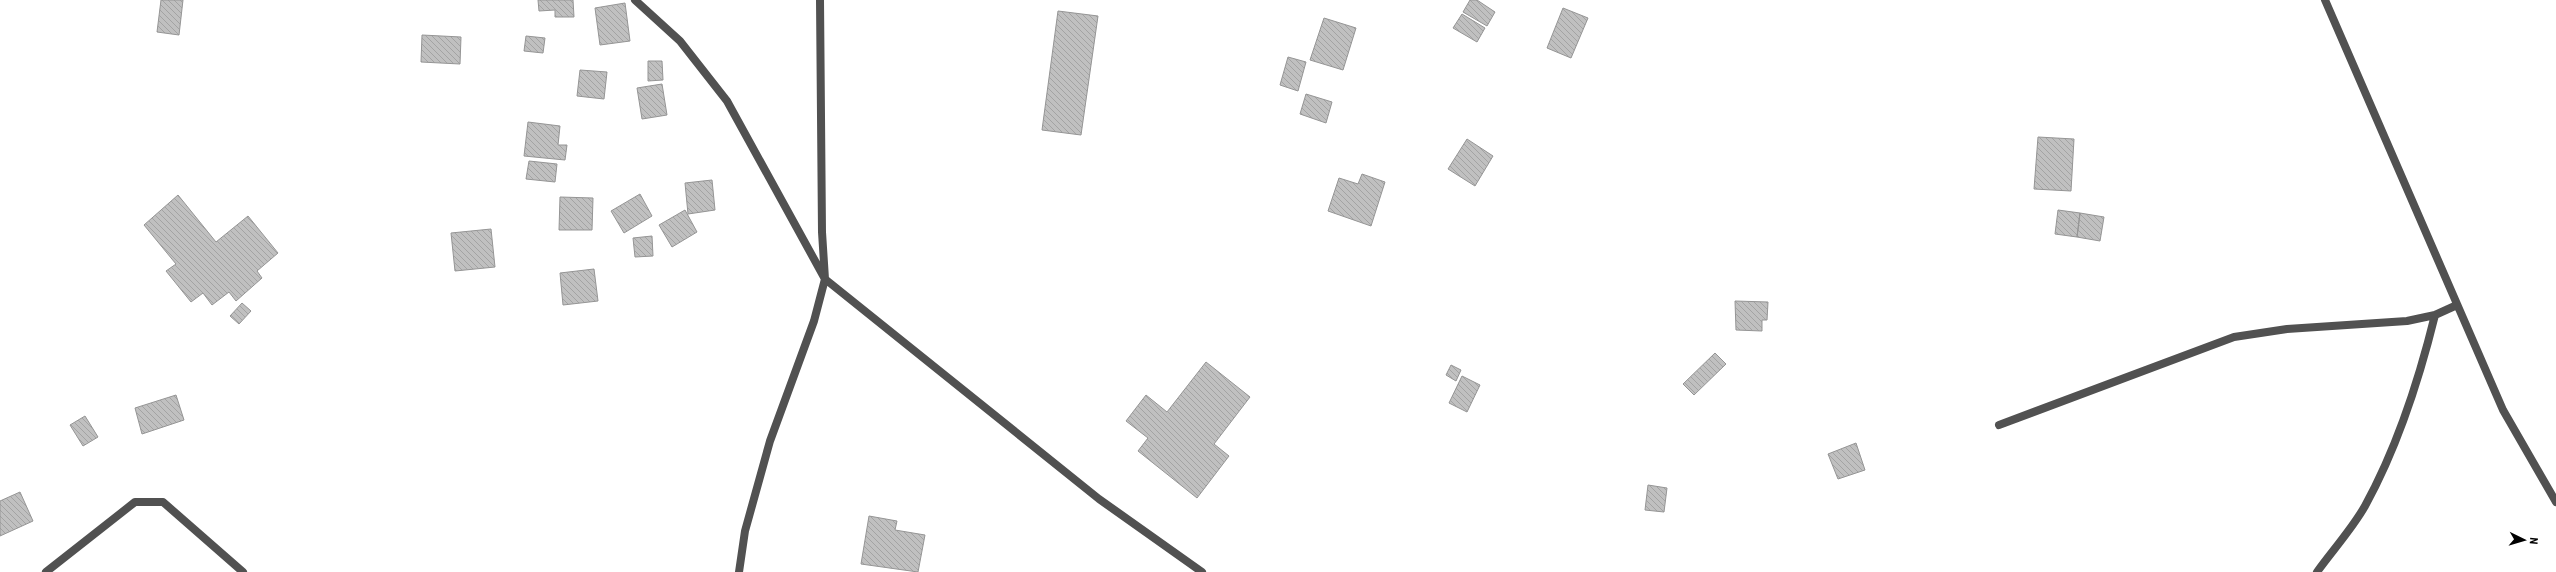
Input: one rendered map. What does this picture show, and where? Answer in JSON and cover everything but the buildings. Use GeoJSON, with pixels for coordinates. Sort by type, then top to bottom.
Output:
{"type":"FeatureCollection","features":[{"type":"Feature","properties":{"kind":"street"},"geometry":{"type":"LineString","coordinates":[[635,0],[680,41],[727,101],[825,278],[1099,499],[1202,572]]}},
{"type":"Feature","properties":{"kind":"street"},"geometry":{"type":"LineString","coordinates":[[739,572],[745,532],[770,441],[814,321],[825,278],[822,232],[820,0]]}},
{"type":"Feature","properties":{"kind":"street"},"geometry":{"type":"LineString","coordinates":[[2325,0],[2503,410],[2556,502]]}},
{"type":"Feature","properties":{"kind":"street"},"geometry":{"type":"LineString","coordinates":[[1999,425],[2234,337],[2287,329],[2386,324],[2435,315],[2457,304]]}},
{"type":"Feature","properties":{"kind":"street"},"geometry":{"type":"LineString","coordinates":[[2317,572],[2364,507],[2393,449],[2416,383],[2435,315]]}},
{"type":"Feature","properties":{"kind":"street"},"geometry":{"type":"LineString","coordinates":[[46,572],[135,502],[163,502],[243,572]]}}]}
